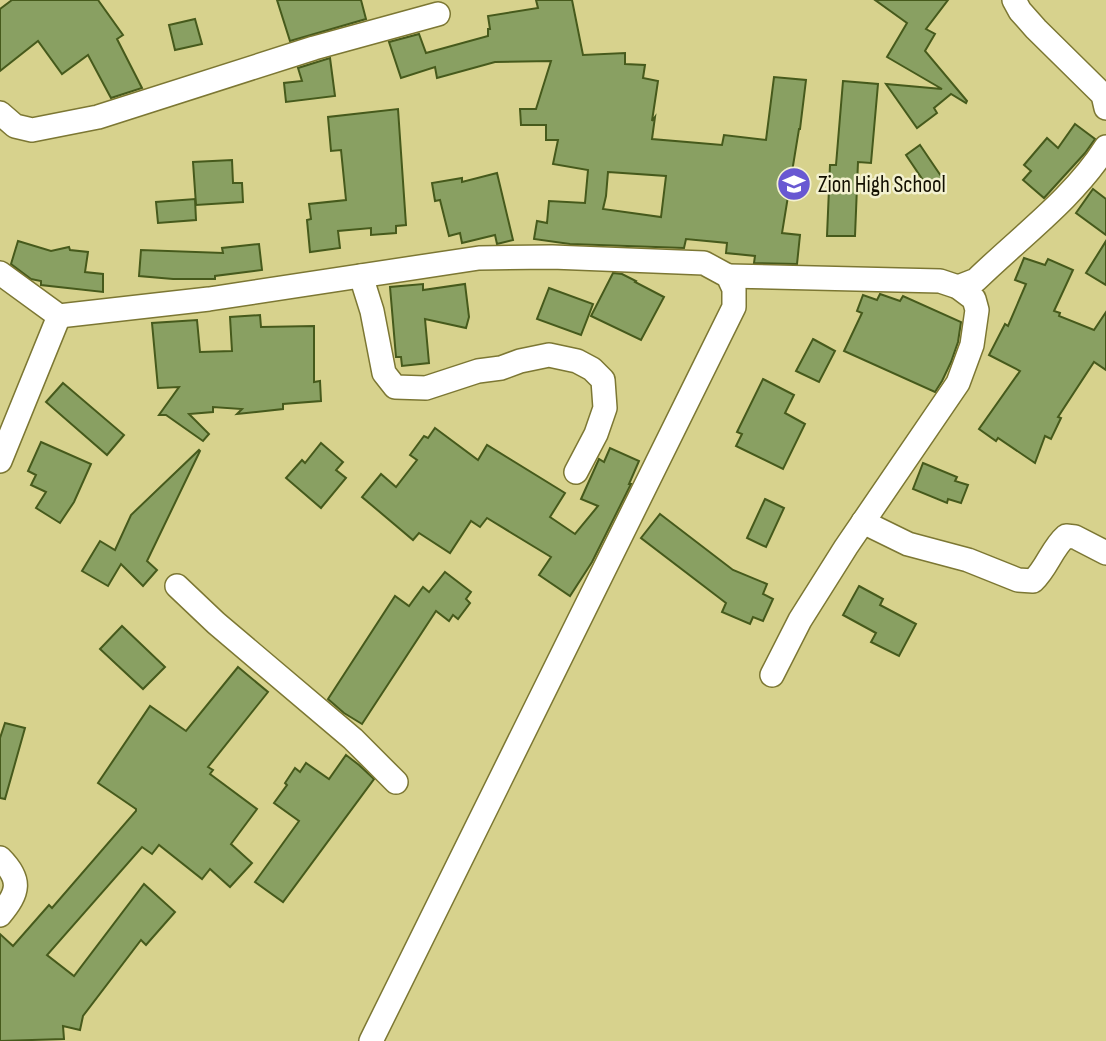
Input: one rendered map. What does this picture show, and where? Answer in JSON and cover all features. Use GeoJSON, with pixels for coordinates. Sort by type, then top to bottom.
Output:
{"type":"FeatureCollection","features":[{"type":"Feature","properties":{"kind":"street"},"geometry":{"type":"LineString","coordinates":[[1014,4],[1102,95],[1106,108]]}},
{"type":"Feature","properties":{"kind":"street"},"geometry":{"type":"LineString","coordinates":[[0,113],[15,126],[32,130],[98,117],[314,48],[438,14]]}},
{"type":"Feature","properties":{"kind":"street"},"geometry":{"type":"LineString","coordinates":[[958,287],[976,280],[1060,203],[1096,163],[1106,147]]}},
{"type":"Feature","properties":{"kind":"street"},"geometry":{"type":"LineString","coordinates":[[0,273],[59,316],[209,299],[479,258],[552,257],[704,263],[728,275],[940,281],[958,287],[974,299],[977,310],[972,345],[958,383],[800,620],[772,675]]}},
{"type":"Feature","properties":{"kind":"street"},"geometry":{"type":"LineString","coordinates":[[371,1041],[734,307],[734,289],[728,275]]}},
{"type":"Feature","properties":{"kind":"street"},"geometry":{"type":"LineString","coordinates":[[361,276],[372,311],[384,373],[395,387],[426,388],[478,371],[550,355],[577,361],[592,369],[603,380],[605,408],[596,434],[576,472]]}},
{"type":"Feature","properties":{"kind":"street"},"geometry":{"type":"LineString","coordinates":[[0,461],[59,316]]}},
{"type":"Feature","properties":{"kind":"street"},"geometry":{"type":"LineString","coordinates":[[863,523],[908,544],[968,560],[1018,580],[1033,581],[1066,536],[1075,537],[1106,553]]}},
{"type":"Feature","properties":{"kind":"street"},"geometry":{"type":"LineString","coordinates":[[177,586],[216,623],[353,739],[396,782]]}},
{"type":"Feature","properties":{"kind":"street"},"geometry":{"type":"LineString","coordinates":[[0,858],[15,879],[15,894],[0,915]]}},
{"type":"Feature","properties":{"kind":"building"},"geometry":{"type":"Polygon","coordinates":[[[12,0],[98,0],[123,35],[117,39],[142,88],[111,98],[88,55],[62,74],[38,41],[0,71],[0,9],[12,0]]]}},
{"type":"Feature","properties":{"kind":"building"},"geometry":{"type":"Polygon","coordinates":[[[277,0],[361,0],[366,19],[290,41],[277,0]]]}},
{"type":"Feature","properties":{"kind":"building"},"geometry":{"type":"Polygon","coordinates":[[[536,0],[572,0],[583,55],[625,53],[625,64],[645,65],[643,78],[658,81],[652,139],[722,145],[724,135],[766,140],[774,77],[806,80],[782,233],[800,235],[797,264],[754,263],[755,256],[726,253],[727,243],[686,239],[684,248],[570,244],[534,239],[537,221],[547,223],[549,201],[585,203],[588,170],[553,164],[558,140],[546,140],[546,125],[521,125],[520,109],[536,109],[551,61],[495,62],[437,78],[435,67],[401,78],[389,42],[419,34],[426,53],[488,36],[488,16],[538,8],[536,0]],[[608,172],[603,209],[661,217],[666,176],[608,172]]]}},
{"type":"Feature","properties":{"kind":"building"},"geometry":{"type":"Polygon","coordinates":[[[875,0],[948,0],[926,29],[935,34],[925,51],[966,103],[951,94],[934,108],[937,113],[917,128],[886,84],[942,89],[887,57],[907,23],[875,0]]]}},
{"type":"Feature","properties":{"kind":"building"},"geometry":{"type":"Polygon","coordinates":[[[195,19],[202,44],[175,50],[169,25],[195,19]]]}},
{"type":"Feature","properties":{"kind":"building"},"geometry":{"type":"Polygon","coordinates":[[[330,58],[335,96],[286,102],[284,83],[302,81],[298,68],[330,58]]]}},
{"type":"Feature","properties":{"kind":"building"},"geometry":{"type":"Polygon","coordinates":[[[843,81],[878,84],[871,163],[858,162],[855,236],[827,236],[830,165],[836,165],[843,81]]]}},
{"type":"Feature","properties":{"kind":"building"},"geometry":{"type":"Polygon","coordinates":[[[398,109],[406,225],[396,226],[396,233],[371,235],[371,228],[338,231],[340,248],[310,252],[307,220],[311,219],[309,204],[346,200],[341,150],[331,151],[328,117],[398,109]]]}},
{"type":"Feature","properties":{"kind":"building"},"geometry":{"type":"Polygon","coordinates":[[[1075,124],[1095,139],[1044,198],[1023,180],[1031,171],[1024,165],[1047,138],[1058,148],[1075,124]]]}},
{"type":"Feature","properties":{"kind":"building"},"geometry":{"type":"Polygon","coordinates":[[[920,145],[943,179],[929,189],[906,155],[920,145]]]}},
{"type":"Feature","properties":{"kind":"building"},"geometry":{"type":"Polygon","coordinates":[[[232,160],[233,183],[242,183],[243,202],[196,205],[193,162],[232,160]]]}},
{"type":"Feature","properties":{"kind":"building"},"geometry":{"type":"Polygon","coordinates":[[[497,173],[513,240],[497,244],[495,235],[462,243],[460,233],[449,236],[440,200],[435,201],[432,183],[462,178],[462,182],[497,173]]]}},
{"type":"Feature","properties":{"kind":"building"},"geometry":{"type":"Polygon","coordinates":[[[1093,189],[1106,199],[1106,235],[1076,213],[1093,189]]]}},
{"type":"Feature","properties":{"kind":"building"},"geometry":{"type":"Polygon","coordinates":[[[195,199],[196,220],[158,223],[156,202],[195,199]]]}},
{"type":"Feature","properties":{"kind":"building"},"geometry":{"type":"Polygon","coordinates":[[[18,241],[51,251],[69,247],[70,250],[88,252],[85,272],[103,274],[103,292],[41,285],[41,281],[31,279],[11,264],[18,241]]]}},
{"type":"Feature","properties":{"kind":"building"},"geometry":{"type":"Polygon","coordinates":[[[1106,241],[1106,285],[1086,273],[1106,241]]]}},
{"type":"Feature","properties":{"kind":"building"},"geometry":{"type":"Polygon","coordinates":[[[259,244],[262,270],[215,276],[215,279],[139,276],[141,250],[223,253],[222,248],[259,244]]]}},
{"type":"Feature","properties":{"kind":"building"},"geometry":{"type":"Polygon","coordinates":[[[1024,258],[1045,265],[1048,259],[1073,270],[1054,311],[1060,313],[1059,316],[1094,330],[1106,312],[1106,370],[1094,362],[1058,417],[1061,418],[1051,439],[1045,436],[1035,463],[998,438],[996,441],[979,429],[1020,371],[989,355],[1005,324],[1008,326],[1026,284],[1015,280],[1024,258]]]}},
{"type":"Feature","properties":{"kind":"building"},"geometry":{"type":"Polygon","coordinates":[[[613,273],[622,274],[664,297],[641,340],[591,316],[613,273]]]}},
{"type":"Feature","properties":{"kind":"building"},"geometry":{"type":"Polygon","coordinates":[[[423,284],[423,290],[465,284],[469,317],[466,328],[425,319],[429,363],[402,366],[401,357],[396,357],[390,287],[423,284]]]}},
{"type":"Feature","properties":{"kind":"building"},"geometry":{"type":"Polygon","coordinates":[[[549,288],[593,304],[581,335],[537,319],[549,288]]]}},
{"type":"Feature","properties":{"kind":"building"},"geometry":{"type":"Polygon","coordinates":[[[880,294],[900,301],[903,296],[961,322],[951,362],[935,392],[844,351],[862,313],[857,311],[863,295],[877,300],[880,294]]]}},
{"type":"Feature","properties":{"kind":"building"},"geometry":{"type":"Polygon","coordinates":[[[260,315],[261,327],[314,326],[314,382],[320,381],[321,401],[283,404],[283,409],[237,414],[242,409],[213,407],[213,412],[189,414],[209,434],[203,441],[166,415],[159,415],[179,387],[158,388],[152,323],[197,320],[200,352],[232,351],[230,317],[260,315]]]}},
{"type":"Feature","properties":{"kind":"building"},"geometry":{"type":"Polygon","coordinates":[[[813,339],[835,351],[819,382],[796,371],[813,339]]]}},
{"type":"Feature","properties":{"kind":"building"},"geometry":{"type":"Polygon","coordinates":[[[763,379],[794,395],[785,413],[805,424],[783,469],[736,446],[742,434],[737,432],[763,379]]]}},
{"type":"Feature","properties":{"kind":"building"},"geometry":{"type":"Polygon","coordinates":[[[63,383],[124,435],[107,455],[46,402],[63,383]]]}},
{"type":"Feature","properties":{"kind":"building"},"geometry":{"type":"Polygon","coordinates":[[[435,428],[478,460],[487,445],[565,493],[550,517],[575,534],[598,506],[581,499],[599,459],[604,462],[610,448],[639,461],[631,484],[592,562],[570,596],[539,575],[551,557],[487,518],[480,527],[471,521],[450,553],[419,533],[413,540],[362,497],[381,474],[396,487],[417,460],[410,455],[424,436],[428,438],[435,428]]]}},
{"type":"Feature","properties":{"kind":"building"},"geometry":{"type":"Polygon","coordinates":[[[41,442],[91,464],[74,502],[60,523],[36,508],[46,492],[31,485],[36,475],[28,471],[41,442]]]}},
{"type":"Feature","properties":{"kind":"building"},"geometry":{"type":"Polygon","coordinates":[[[321,443],[343,462],[336,470],[346,478],[321,508],[286,478],[302,460],[305,463],[321,443]]]}},
{"type":"Feature","properties":{"kind":"building"},"geometry":{"type":"Polygon","coordinates":[[[199,450],[147,561],[157,570],[143,586],[121,564],[108,586],[82,571],[100,541],[115,550],[131,515],[199,450]]]}},
{"type":"Feature","properties":{"kind":"building"},"geometry":{"type":"Polygon","coordinates":[[[923,463],[957,477],[955,481],[968,485],[961,503],[948,499],[947,503],[913,489],[923,463]]]}},
{"type":"Feature","properties":{"kind":"building"},"geometry":{"type":"Polygon","coordinates":[[[765,499],[784,508],[766,547],[747,538],[765,499]]]}},
{"type":"Feature","properties":{"kind":"building"},"geometry":{"type":"Polygon","coordinates":[[[660,514],[733,570],[767,584],[763,594],[773,599],[763,621],[753,617],[750,624],[722,612],[726,603],[641,538],[660,514]]]}},
{"type":"Feature","properties":{"kind":"building"},"geometry":{"type":"Polygon","coordinates":[[[445,572],[471,592],[466,599],[470,603],[458,619],[453,615],[449,621],[436,611],[362,724],[344,713],[328,699],[395,596],[409,606],[423,587],[429,592],[445,572]]]}},
{"type":"Feature","properties":{"kind":"building"},"geometry":{"type":"Polygon","coordinates":[[[859,586],[883,599],[880,605],[916,624],[899,656],[871,642],[876,633],[843,615],[859,586]]]}},
{"type":"Feature","properties":{"kind":"building"},"geometry":{"type":"Polygon","coordinates":[[[122,626],[165,667],[143,689],[100,649],[122,626]]]}},
{"type":"Feature","properties":{"kind":"building"},"geometry":{"type":"Polygon","coordinates":[[[238,667],[268,692],[208,767],[213,770],[210,774],[257,809],[231,844],[252,863],[230,887],[210,869],[202,879],[159,845],[152,854],[142,847],[47,955],[74,976],[144,884],[175,912],[146,945],[141,940],[83,1016],[80,1030],[63,1026],[64,1039],[0,1041],[0,934],[13,946],[49,905],[52,908],[136,811],[98,783],[150,706],[186,731],[238,667]]]}},
{"type":"Feature","properties":{"kind":"building"},"geometry":{"type":"Polygon","coordinates":[[[5,723],[25,728],[5,799],[0,798],[0,738],[5,723]]]}},
{"type":"Feature","properties":{"kind":"building"},"geometry":{"type":"Polygon","coordinates":[[[346,755],[374,779],[283,902],[255,882],[299,821],[274,803],[295,768],[300,772],[306,763],[329,779],[346,755]]]}},
{"type":"Feature","properties":{"kind":"place","name":"Zion High School"},"geometry":{"type":"Point","coordinates":[794,184]}}]}
